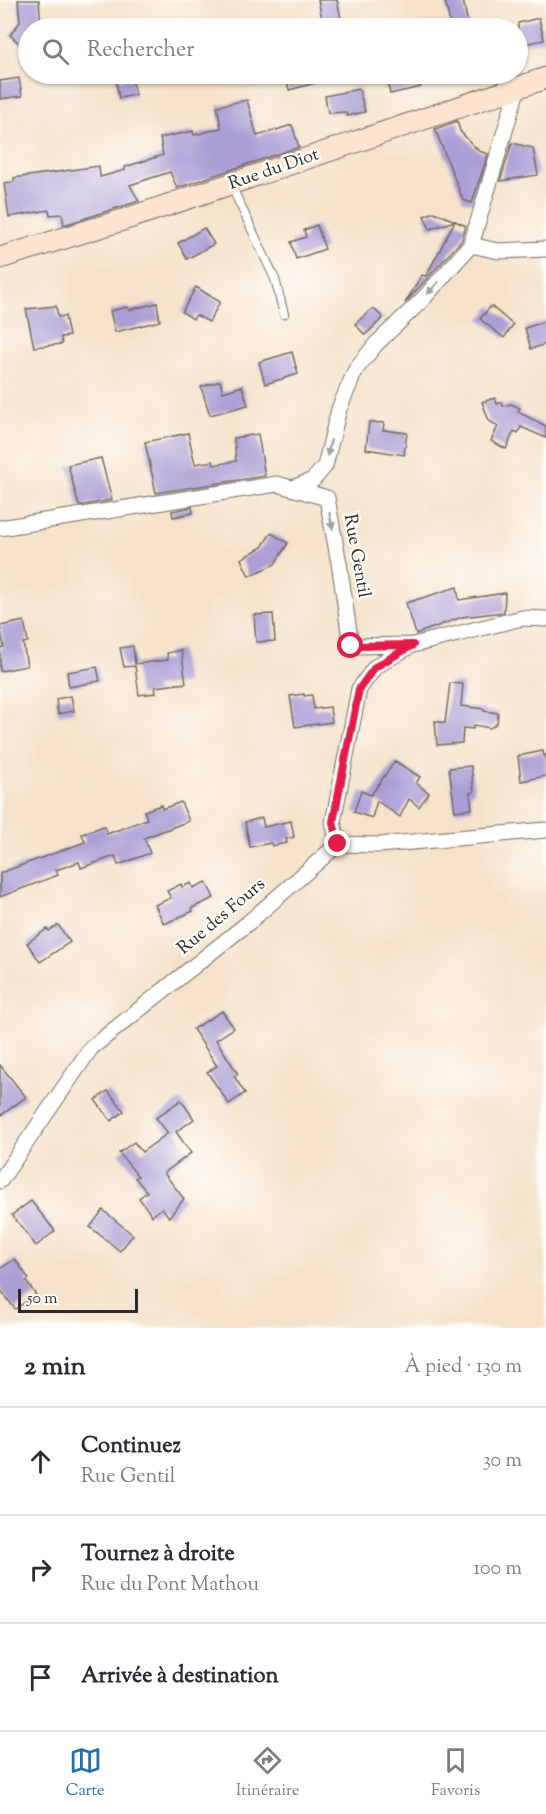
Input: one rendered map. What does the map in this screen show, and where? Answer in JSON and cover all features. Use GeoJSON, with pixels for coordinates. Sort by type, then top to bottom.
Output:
{"type":"FeatureCollection","features":[{"type":"Feature","properties":{"kind":"street","name":"Rue du Diot"},"geometry":{"type":"LineString","coordinates":[[528,84],[546,78]]}},
{"type":"Feature","properties":{"kind":"street","name":"Rue du Diot"},"geometry":{"type":"LineString","coordinates":[[0,258],[129,218],[527,84]]}},
{"type":"Feature","properties":{"kind":"street"},"geometry":{"type":"LineString","coordinates":[[292,488],[313,480],[325,466],[339,409],[356,369],[376,344],[422,300],[471,245],[518,87]]}},
{"type":"Feature","properties":{"kind":"street"},"geometry":{"type":"LineString","coordinates":[[471,245],[498,251],[546,249]]}},
{"type":"Feature","properties":{"kind":"street","name":"Rue Gentil"},"geometry":{"type":"LineString","coordinates":[[0,528],[277,484],[327,498],[351,646],[413,645],[522,618],[546,619]]}},
{"type":"Feature","properties":{"kind":"street"},"geometry":{"type":"LineString","coordinates":[[413,645],[375,667],[359,689],[333,822],[338,844],[379,845],[546,830]]}},
{"type":"Feature","properties":{"kind":"street","name":"Rue des Fours"},"geometry":{"type":"LineString","coordinates":[[1,1176],[91,1048],[248,923],[338,844]]}},
{"type":"Feature","properties":{"kind":"lane"},"geometry":{"type":"LineString","coordinates":[[230,184],[275,279],[284,314]]}},
{"type":"Feature","properties":{"kind":"building"},"geometry":{"type":"Polygon","coordinates":[[[18,0],[39,0],[40,18],[20,18],[18,0]]]}},
{"type":"Feature","properties":{"kind":"building"},"geometry":{"type":"Polygon","coordinates":[[[318,0],[337,0],[341,18],[322,18],[318,0]]]}},
{"type":"Feature","properties":{"kind":"building"},"geometry":{"type":"Polygon","coordinates":[[[445,0],[463,0],[467,18],[449,18],[445,0]]]}},
{"type":"Feature","properties":{"kind":"building"},"geometry":{"type":"Polygon","coordinates":[[[539,18],[544,40],[528,43],[528,21],[539,18]]]}},
{"type":"Feature","properties":{"kind":"building"},"geometry":{"type":"Polygon","coordinates":[[[18,25],[18,42],[10,35],[18,25]]]}},
{"type":"Feature","properties":{"kind":"building"},"geometry":{"type":"Polygon","coordinates":[[[18,78],[22,96],[0,99],[0,81],[18,78]]]}},
{"type":"Feature","properties":{"kind":"building"},"geometry":{"type":"Polygon","coordinates":[[[117,84],[133,84],[135,95],[119,98],[117,84]]]}},
{"type":"Feature","properties":{"kind":"building"},"geometry":{"type":"Polygon","coordinates":[[[288,84],[312,84],[289,90],[288,84]]]}},
{"type":"Feature","properties":{"kind":"building"},"geometry":{"type":"Polygon","coordinates":[[[388,84],[420,84],[421,87],[390,94],[388,84]]]}},
{"type":"Feature","properties":{"kind":"building"},"geometry":{"type":"Polygon","coordinates":[[[359,89],[365,112],[347,116],[346,112],[328,113],[325,96],[359,89]]]}},
{"type":"Feature","properties":{"kind":"building"},"geometry":{"type":"Polygon","coordinates":[[[247,100],[257,136],[292,125],[299,147],[177,188],[170,172],[130,185],[139,201],[64,225],[62,214],[50,215],[49,210],[9,217],[4,183],[14,182],[14,178],[99,166],[100,177],[125,170],[125,167],[163,155],[160,138],[193,131],[194,135],[221,128],[217,106],[247,100]]]}},
{"type":"Feature","properties":{"kind":"building"},"geometry":{"type":"Polygon","coordinates":[[[457,121],[460,131],[469,141],[479,151],[488,154],[472,203],[463,200],[435,129],[457,121]]]}},
{"type":"Feature","properties":{"kind":"building"},"geometry":{"type":"Polygon","coordinates":[[[512,143],[533,148],[538,175],[500,181],[512,143]]]}},
{"type":"Feature","properties":{"kind":"building"},"geometry":{"type":"Polygon","coordinates":[[[434,212],[455,221],[430,229],[424,216],[434,212]]]}},
{"type":"Feature","properties":{"kind":"building"},"geometry":{"type":"Polygon","coordinates":[[[455,221],[466,226],[462,240],[405,303],[422,275],[426,276],[455,221]]]}},
{"type":"Feature","properties":{"kind":"building"},"geometry":{"type":"Polygon","coordinates":[[[317,225],[325,249],[296,259],[291,242],[306,237],[304,230],[317,225]]]}},
{"type":"Feature","properties":{"kind":"building"},"geometry":{"type":"Polygon","coordinates":[[[204,228],[214,244],[187,259],[178,243],[204,228]]]}},
{"type":"Feature","properties":{"kind":"building"},"geometry":{"type":"Polygon","coordinates":[[[196,287],[220,302],[209,322],[196,315],[193,319],[182,312],[196,287]]]}},
{"type":"Feature","properties":{"kind":"building"},"geometry":{"type":"Polygon","coordinates":[[[157,303],[160,321],[115,332],[110,311],[128,307],[129,310],[157,303]]]}},
{"type":"Feature","properties":{"kind":"building"},"geometry":{"type":"Polygon","coordinates":[[[56,306],[58,317],[65,316],[69,336],[61,337],[62,344],[34,347],[26,309],[56,306]]]}},
{"type":"Feature","properties":{"kind":"building"},"geometry":{"type":"Polygon","coordinates":[[[491,306],[513,325],[504,338],[480,319],[491,306]]]}},
{"type":"Feature","properties":{"kind":"building"},"geometry":{"type":"Polygon","coordinates":[[[373,308],[383,318],[365,335],[355,324],[373,308]]]}},
{"type":"Feature","properties":{"kind":"building"},"geometry":{"type":"Polygon","coordinates":[[[546,321],[546,344],[531,349],[525,328],[546,321]]]}},
{"type":"Feature","properties":{"kind":"building"},"geometry":{"type":"Polygon","coordinates":[[[292,352],[298,374],[265,384],[259,362],[292,352]]]}},
{"type":"Feature","properties":{"kind":"building"},"geometry":{"type":"Polygon","coordinates":[[[220,381],[223,392],[242,386],[248,405],[210,415],[201,387],[220,381]]]}},
{"type":"Feature","properties":{"kind":"building"},"geometry":{"type":"Polygon","coordinates":[[[495,398],[497,404],[502,402],[503,406],[511,404],[520,408],[518,412],[546,426],[546,438],[521,427],[518,433],[514,431],[506,449],[491,441],[498,426],[489,421],[482,402],[495,398]]]}},
{"type":"Feature","properties":{"kind":"building"},"geometry":{"type":"Polygon","coordinates":[[[369,422],[384,423],[383,430],[407,433],[404,455],[366,449],[369,422]]]}},
{"type":"Feature","properties":{"kind":"building"},"geometry":{"type":"Polygon","coordinates":[[[188,433],[195,464],[213,461],[214,465],[236,461],[234,438],[258,434],[265,476],[156,493],[145,442],[188,433]]]}},
{"type":"Feature","properties":{"kind":"building"},"geometry":{"type":"Polygon","coordinates":[[[101,458],[112,500],[79,506],[68,465],[101,458]]]}},
{"type":"Feature","properties":{"kind":"building"},"geometry":{"type":"Polygon","coordinates":[[[192,507],[193,513],[173,517],[172,511],[192,507]]]}},
{"type":"Feature","properties":{"kind":"building"},"geometry":{"type":"Polygon","coordinates":[[[271,533],[288,543],[275,564],[249,576],[241,559],[262,547],[271,533]]]}},
{"type":"Feature","properties":{"kind":"building"},"geometry":{"type":"Polygon","coordinates":[[[457,587],[459,600],[505,593],[504,612],[462,617],[416,634],[406,603],[457,587]]]}},
{"type":"Feature","properties":{"kind":"building"},"geometry":{"type":"Polygon","coordinates":[[[273,614],[275,641],[256,642],[254,615],[273,614]]]}},
{"type":"Feature","properties":{"kind":"building"},"geometry":{"type":"Polygon","coordinates":[[[24,621],[28,642],[23,643],[27,666],[0,671],[0,648],[4,647],[0,626],[24,621]]]}},
{"type":"Feature","properties":{"kind":"building"},"geometry":{"type":"Polygon","coordinates":[[[133,646],[135,664],[168,660],[167,653],[181,650],[186,683],[155,687],[156,693],[139,695],[135,666],[124,667],[120,648],[133,646]]]}},
{"type":"Feature","properties":{"kind":"building"},"geometry":{"type":"Polygon","coordinates":[[[97,667],[100,681],[69,687],[67,672],[97,667]]]}},
{"type":"Feature","properties":{"kind":"building"},"geometry":{"type":"Polygon","coordinates":[[[450,683],[463,684],[461,706],[498,713],[497,723],[490,728],[474,725],[473,729],[463,728],[462,743],[437,745],[435,721],[445,723],[450,683]]]}},
{"type":"Feature","properties":{"kind":"building"},"geometry":{"type":"Polygon","coordinates":[[[304,694],[304,696],[312,695],[314,709],[330,707],[332,722],[295,727],[290,696],[304,694]]]}},
{"type":"Feature","properties":{"kind":"building"},"geometry":{"type":"Polygon","coordinates":[[[71,696],[74,711],[58,714],[56,699],[71,696]]]}},
{"type":"Feature","properties":{"kind":"building"},"geometry":{"type":"Polygon","coordinates":[[[543,751],[544,756],[546,755],[546,776],[521,781],[518,756],[543,751]]]}},
{"type":"Feature","properties":{"kind":"building"},"geometry":{"type":"Polygon","coordinates":[[[395,761],[420,777],[416,783],[429,793],[419,807],[409,799],[400,817],[377,801],[372,818],[354,812],[361,791],[371,795],[395,761]]]}},
{"type":"Feature","properties":{"kind":"building"},"geometry":{"type":"Polygon","coordinates":[[[471,766],[474,792],[470,793],[472,809],[455,811],[449,768],[471,766]]]}},
{"type":"Feature","properties":{"kind":"building"},"geometry":{"type":"Polygon","coordinates":[[[181,802],[189,821],[144,838],[150,853],[118,865],[115,856],[81,868],[79,862],[56,870],[58,875],[0,897],[0,873],[85,842],[82,834],[104,826],[107,834],[147,819],[144,811],[161,805],[162,809],[181,802]]]}},
{"type":"Feature","properties":{"kind":"building"},"geometry":{"type":"Polygon","coordinates":[[[262,818],[264,827],[291,821],[294,837],[286,839],[287,843],[250,847],[245,822],[262,818]]]}},
{"type":"Feature","properties":{"kind":"building"},"geometry":{"type":"Polygon","coordinates":[[[206,882],[214,898],[192,908],[193,911],[164,924],[155,905],[171,898],[167,891],[181,884],[182,887],[191,883],[193,888],[206,882]]]}},
{"type":"Feature","properties":{"kind":"building"},"geometry":{"type":"Polygon","coordinates":[[[58,925],[70,942],[40,962],[27,943],[47,929],[49,931],[58,925]]]}},
{"type":"Feature","properties":{"kind":"building"},"geometry":{"type":"Polygon","coordinates":[[[222,1011],[234,1028],[216,1040],[238,1074],[234,1076],[245,1093],[229,1104],[207,1072],[217,1066],[193,1029],[222,1011]]]}},
{"type":"Feature","properties":{"kind":"building"},"geometry":{"type":"Polygon","coordinates":[[[0,1065],[26,1097],[0,1116],[0,1065]]]}},
{"type":"Feature","properties":{"kind":"building"},"geometry":{"type":"Polygon","coordinates":[[[108,1091],[124,1111],[111,1121],[95,1100],[108,1091]]]}},
{"type":"Feature","properties":{"kind":"building"},"geometry":{"type":"Polygon","coordinates":[[[181,1100],[194,1119],[176,1132],[191,1153],[164,1173],[184,1199],[169,1217],[162,1208],[152,1216],[139,1198],[147,1192],[135,1178],[138,1176],[119,1153],[134,1142],[142,1152],[168,1133],[156,1118],[181,1100]]]}},
{"type":"Feature","properties":{"kind":"building"},"geometry":{"type":"Polygon","coordinates":[[[31,1201],[55,1231],[36,1246],[12,1215],[31,1201]]]}},
{"type":"Feature","properties":{"kind":"building"},"geometry":{"type":"Polygon","coordinates":[[[103,1210],[133,1235],[120,1251],[90,1227],[103,1210]]]}},
{"type":"Feature","properties":{"kind":"building"},"geometry":{"type":"Polygon","coordinates":[[[15,1259],[29,1279],[26,1281],[36,1295],[15,1309],[0,1289],[0,1269],[15,1259]]]}},
{"type":"Feature","properties":{"kind":"route"},"geometry":{"type":"LineString","coordinates":[[338,844],[333,822],[359,689],[375,667],[413,645],[351,646]]}}]}
